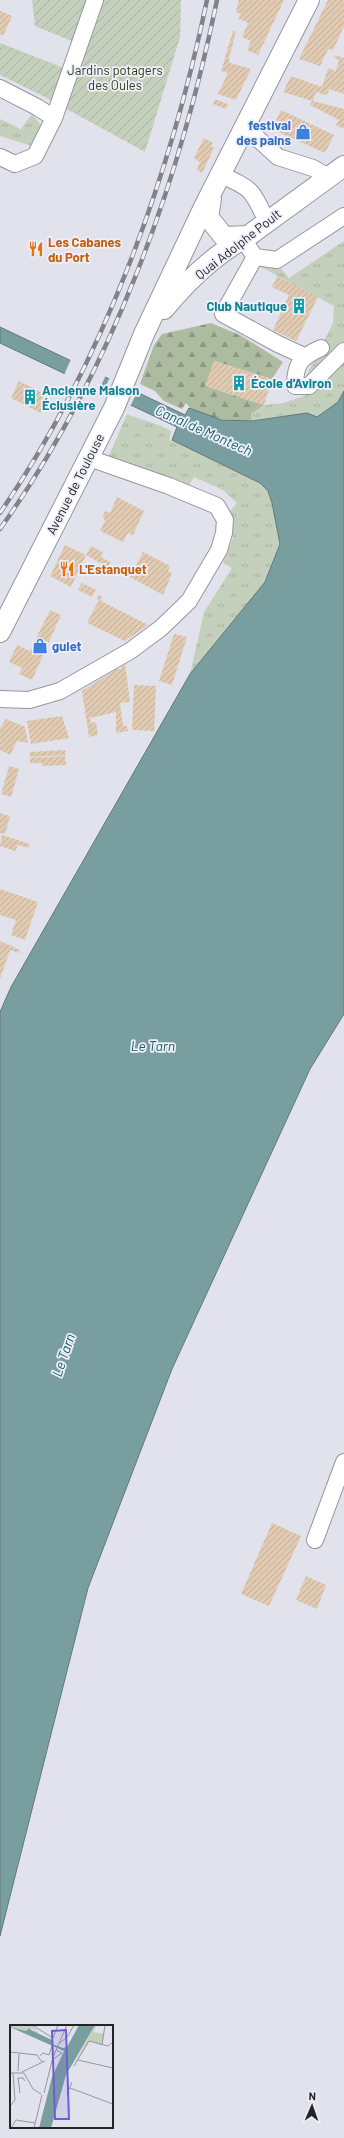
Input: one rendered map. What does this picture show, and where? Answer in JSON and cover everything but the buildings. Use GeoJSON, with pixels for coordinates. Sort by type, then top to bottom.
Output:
{"type":"FeatureCollection","features":[{"type":"Feature","properties":{"kind":"main road"},"geometry":{"type":"LineString","coordinates":[[144,334],[217,182],[309,0]]}},
{"type":"Feature","properties":{"kind":"main road","name":"Quai Adolphe Poult"},"geometry":{"type":"LineString","coordinates":[[144,334],[176,294],[235,243],[267,222],[327,176],[344,166]]}},
{"type":"Feature","properties":{"kind":"main road"},"geometry":{"type":"LineString","coordinates":[[217,182],[208,217],[224,237],[246,237]]}},
{"type":"Feature","properties":{"kind":"main road","name":"Avenue de Toulouse"},"geometry":{"type":"LineString","coordinates":[[0,632],[114,408],[128,378],[144,334]]}},
{"type":"Feature","properties":{"kind":"street"},"geometry":{"type":"LineString","coordinates":[[0,157],[14,164],[35,156],[54,118],[95,0]]}},
{"type":"Feature","properties":{"kind":"street"},"geometry":{"type":"LineString","coordinates":[[0,88],[37,107],[54,118]]}},
{"type":"Feature","properties":{"kind":"street"},"geometry":{"type":"LineString","coordinates":[[246,127],[278,157],[313,168],[327,176]]}},
{"type":"Feature","properties":{"kind":"street"},"geometry":{"type":"LineString","coordinates":[[217,182],[241,184],[253,192],[267,222]]}},
{"type":"Feature","properties":{"kind":"street"},"geometry":{"type":"LineString","coordinates":[[255,258],[277,260],[344,216]]}},
{"type":"Feature","properties":{"kind":"street"},"geometry":{"type":"LineString","coordinates":[[246,237],[255,258]]}},
{"type":"Feature","properties":{"kind":"street"},"geometry":{"type":"LineString","coordinates":[[255,258],[223,314],[278,344],[304,356]]}},
{"type":"Feature","properties":{"kind":"street"},"geometry":{"type":"LineString","coordinates":[[321,348],[304,356],[295,374],[295,386],[309,386],[344,352]]}},
{"type":"Feature","properties":{"kind":"street"},"geometry":{"type":"LineString","coordinates":[[0,699],[29,700],[60,691],[130,651],[161,628],[189,601],[219,550],[224,533],[224,520],[217,506],[168,486],[89,458]]}},
{"type":"Feature","properties":{"kind":"street"},"geometry":{"type":"LineString","coordinates":[[315,1540],[344,1462]]}},
{"type":"Feature","properties":{"kind":"green space","name":"Jardins potagers des Oules"},"geometry":{"type":"Polygon","coordinates":[[[32,0],[181,0],[180,37],[145,152],[43,96],[0,75],[0,43],[64,68],[74,42],[35,26],[32,0]]]}},
{"type":"Feature","properties":{"kind":"green space"},"geometry":{"type":"Polygon","coordinates":[[[32,114],[41,125],[42,134],[32,146],[0,136],[0,119],[21,129],[32,114]]]}},
{"type":"Feature","properties":{"kind":"green space"},"geometry":{"type":"Polygon","coordinates":[[[344,241],[344,391],[338,402],[317,417],[307,413],[252,421],[251,414],[264,405],[283,403],[313,393],[305,378],[333,323],[334,306],[259,266],[279,266],[289,278],[344,241]]]}},
{"type":"Feature","properties":{"kind":"green space"},"geometry":{"type":"Polygon","coordinates":[[[211,323],[240,335],[283,362],[272,379],[214,361],[206,386],[264,405],[251,414],[252,421],[226,420],[207,416],[198,413],[186,403],[182,409],[164,401],[155,391],[140,384],[154,345],[162,334],[211,323]]]}},
{"type":"Feature","properties":{"kind":"green space"},"geometry":{"type":"Polygon","coordinates":[[[127,414],[166,428],[171,431],[169,441],[172,440],[260,483],[268,491],[272,502],[280,544],[265,582],[190,674],[204,612],[232,568],[223,563],[233,538],[230,511],[237,503],[223,490],[194,477],[187,489],[108,458],[127,414]]]}},
{"type":"Feature","properties":{"kind":"water","name":"Le Tarn"},"geometry":{"type":"Polygon","coordinates":[[[0,327],[185,415],[189,408],[222,420],[252,421],[307,413],[317,417],[338,402],[344,391],[344,1014],[310,1069],[172,1369],[88,1588],[0,1936],[0,1012],[11,987],[190,674],[265,582],[280,544],[272,503],[268,491],[260,483],[172,440],[177,427],[0,343],[0,327]]]}},
{"type":"Feature","properties":{"kind":"pier"},"geometry":{"type":"Polygon","coordinates":[[[71,359],[106,375],[98,392],[64,375],[71,359]]]}},
{"type":"Feature","properties":{"kind":"pier"},"geometry":{"type":"Polygon","coordinates":[[[110,377],[138,390],[130,407],[102,394],[110,377]]]}},
{"type":"Feature","properties":{"kind":"railway"},"geometry":{"type":"LineString","coordinates":[[0,513],[37,455],[71,394],[101,331],[128,267],[174,134],[192,67],[207,0]]}},
{"type":"Feature","properties":{"kind":"railway"},"geometry":{"type":"LineString","coordinates":[[0,529],[39,470],[75,407],[107,343],[136,276],[161,208],[183,139],[217,0]]}},
{"type":"Feature","properties":{"kind":"place","name":"festival des pains"},"geometry":{"type":"Point","coordinates":[303,132]}},
{"type":"Feature","properties":{"kind":"place","name":"Les Cabanes du Port"},"geometry":{"type":"Point","coordinates":[36,249]}},
{"type":"Feature","properties":{"kind":"place","name":"Club Nautique"},"geometry":{"type":"Point","coordinates":[299,306]}},
{"type":"Feature","properties":{"kind":"place","name":"École d'Aviron"},"geometry":{"type":"Point","coordinates":[239,383]}},
{"type":"Feature","properties":{"kind":"place","name":"Ancienne Maison Éclusière"},"geometry":{"type":"Point","coordinates":[30,397]}},
{"type":"Feature","properties":{"kind":"place","name":"L'Estanquet"},"geometry":{"type":"Point","coordinates":[67,569]}},
{"type":"Feature","properties":{"kind":"place","name":"guiet"},"geometry":{"type":"Point","coordinates":[40,646]}},
{"type":"Feature","properties":{"kind":"water label","name":"Canal de Montech"},"geometry":{"type":"Point","coordinates":[204,430]}}]}
